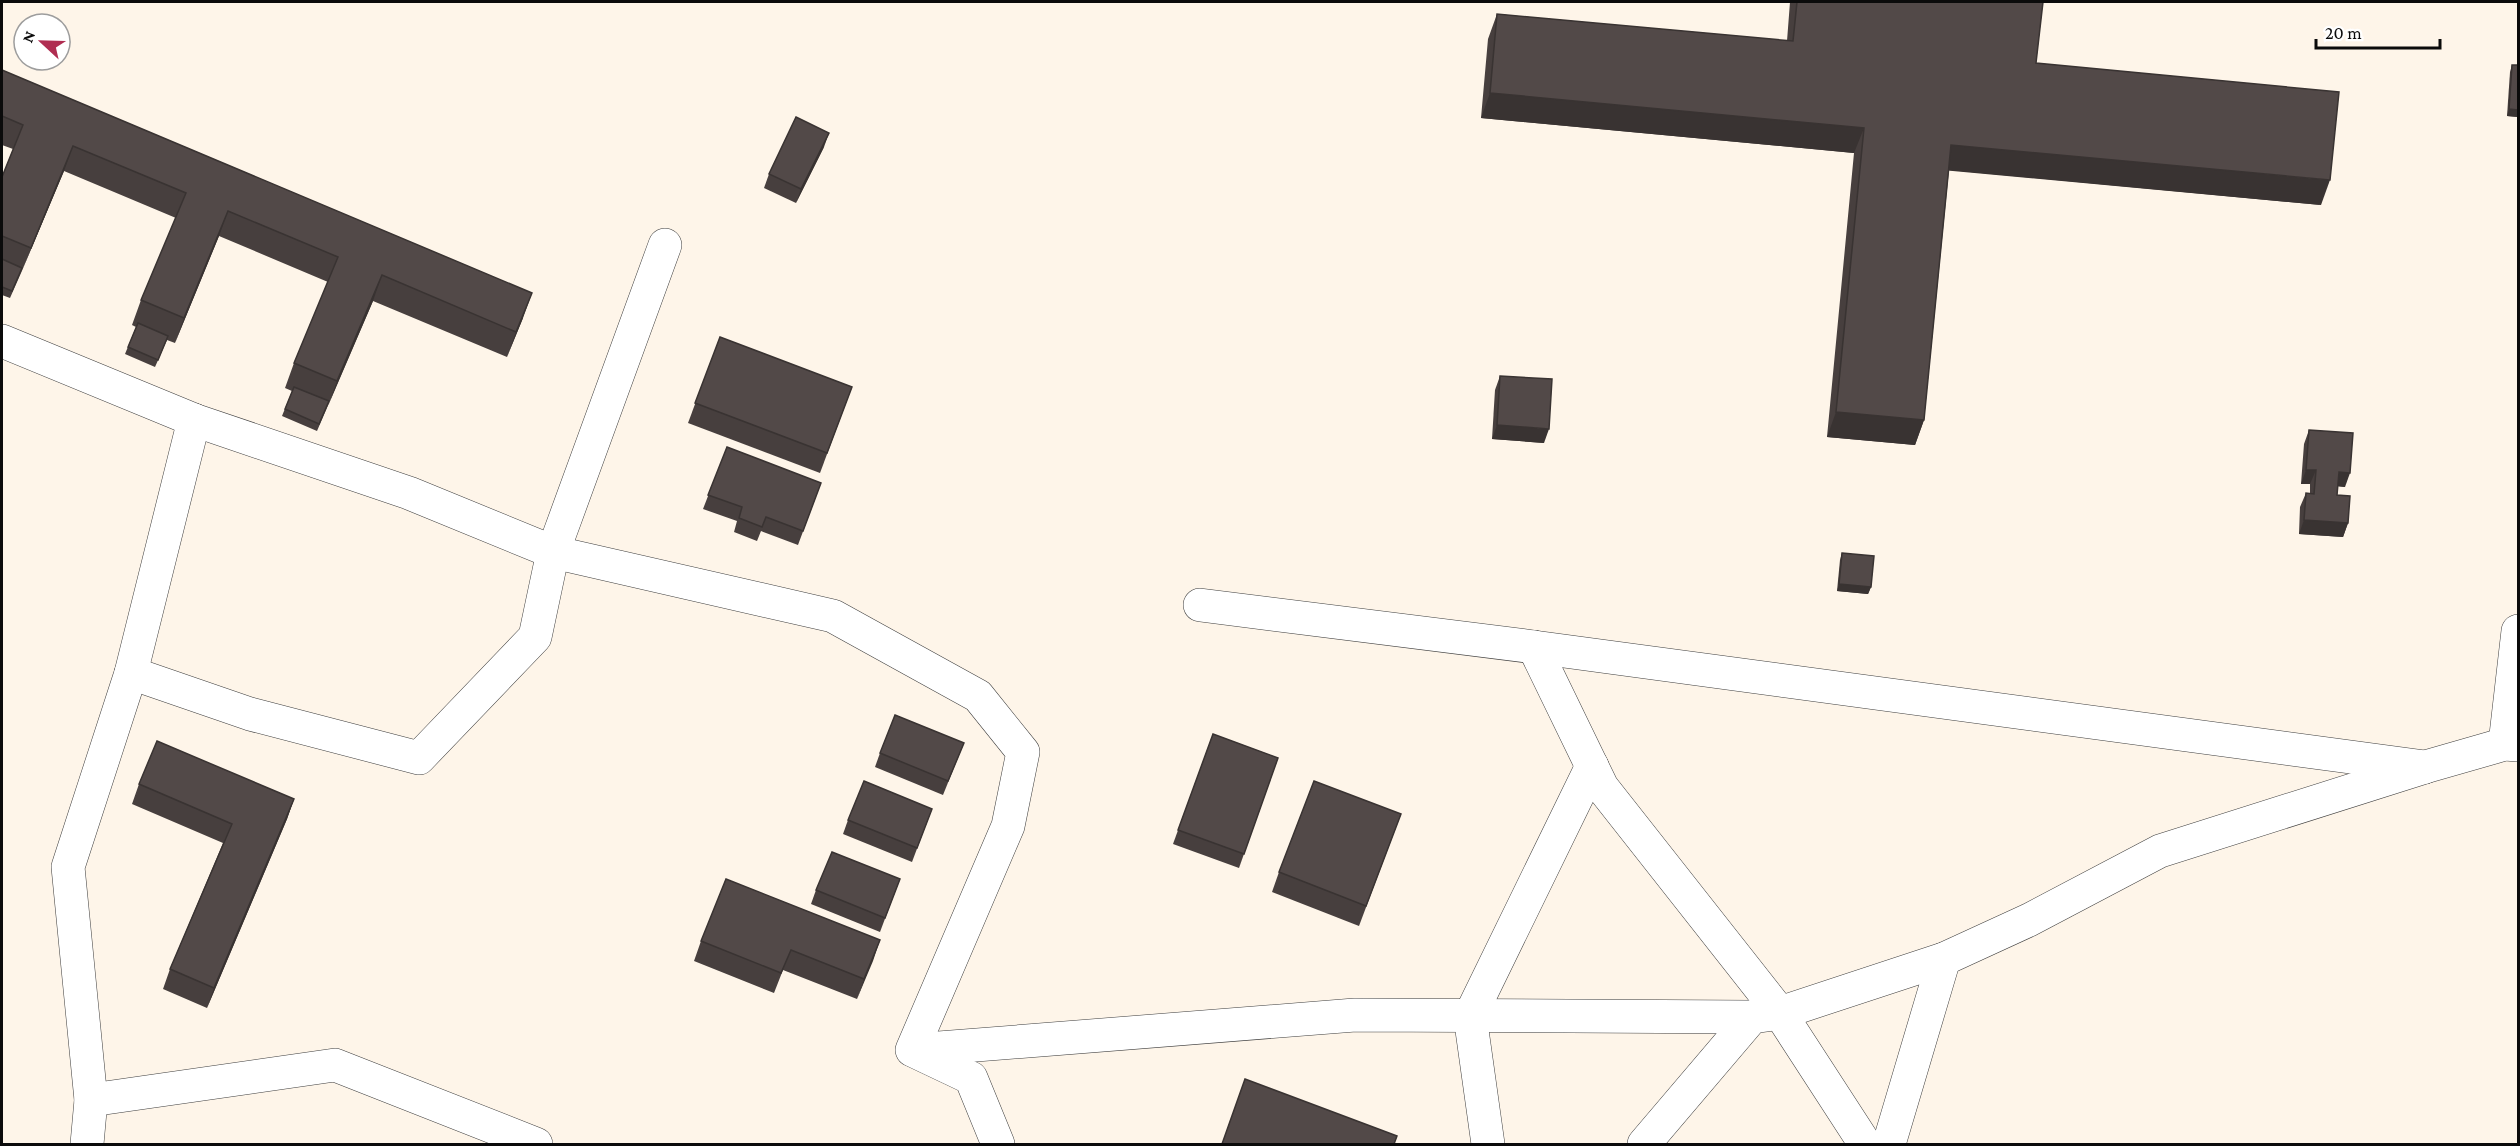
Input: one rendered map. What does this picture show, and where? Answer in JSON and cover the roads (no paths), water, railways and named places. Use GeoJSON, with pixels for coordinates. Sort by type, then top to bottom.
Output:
{"type":"FeatureCollection","features":[{"type":"Feature","properties":{"kind":"street"},"geometry":{"type":"LineString","coordinates":[[131,673],[250,714],[419,758],[535,637],[553,552],[665,245]]}},
{"type":"Feature","properties":{"kind":"street"},"geometry":{"type":"LineString","coordinates":[[2,341],[194,420],[410,493],[553,552],[833,616],[978,696],[1023,752],[1008,826],[912,1050]]}},
{"type":"Feature","properties":{"kind":"street"},"geometry":{"type":"LineString","coordinates":[[87,1144],[91,1100],[68,867],[131,673],[194,420]]}},
{"type":"Feature","properties":{"kind":"street"},"geometry":{"type":"LineString","coordinates":[[1200,605],[1534,647],[2425,767]]}},
{"type":"Feature","properties":{"kind":"street"},"geometry":{"type":"LineString","coordinates":[[912,1050],[1355,1015],[1766,1015],[1944,959],[2029,920],[2160,851],[2425,767],[2512,745],[2518,631]]}},
{"type":"Feature","properties":{"kind":"street"},"geometry":{"type":"LineString","coordinates":[[1534,647],[1602,787],[1766,1015],[1865,1144]]}},
{"type":"Feature","properties":{"kind":"street"},"geometry":{"type":"LineString","coordinates":[[1488,1144],[1470,1016],[1592,766]]}},
{"type":"Feature","properties":{"kind":"street"},"geometry":{"type":"LineString","coordinates":[[1889,1144],[1944,959]]}},
{"type":"Feature","properties":{"kind":"street"},"geometry":{"type":"LineString","coordinates":[[1644,1144],[1766,1015]]}},
{"type":"Feature","properties":{"kind":"street"},"geometry":{"type":"LineString","coordinates":[[912,1050],[971,1078],[998,1144]]}},
{"type":"Feature","properties":{"kind":"street"},"geometry":{"type":"LineString","coordinates":[[91,1100],[335,1065],[536,1144]]}}]}
